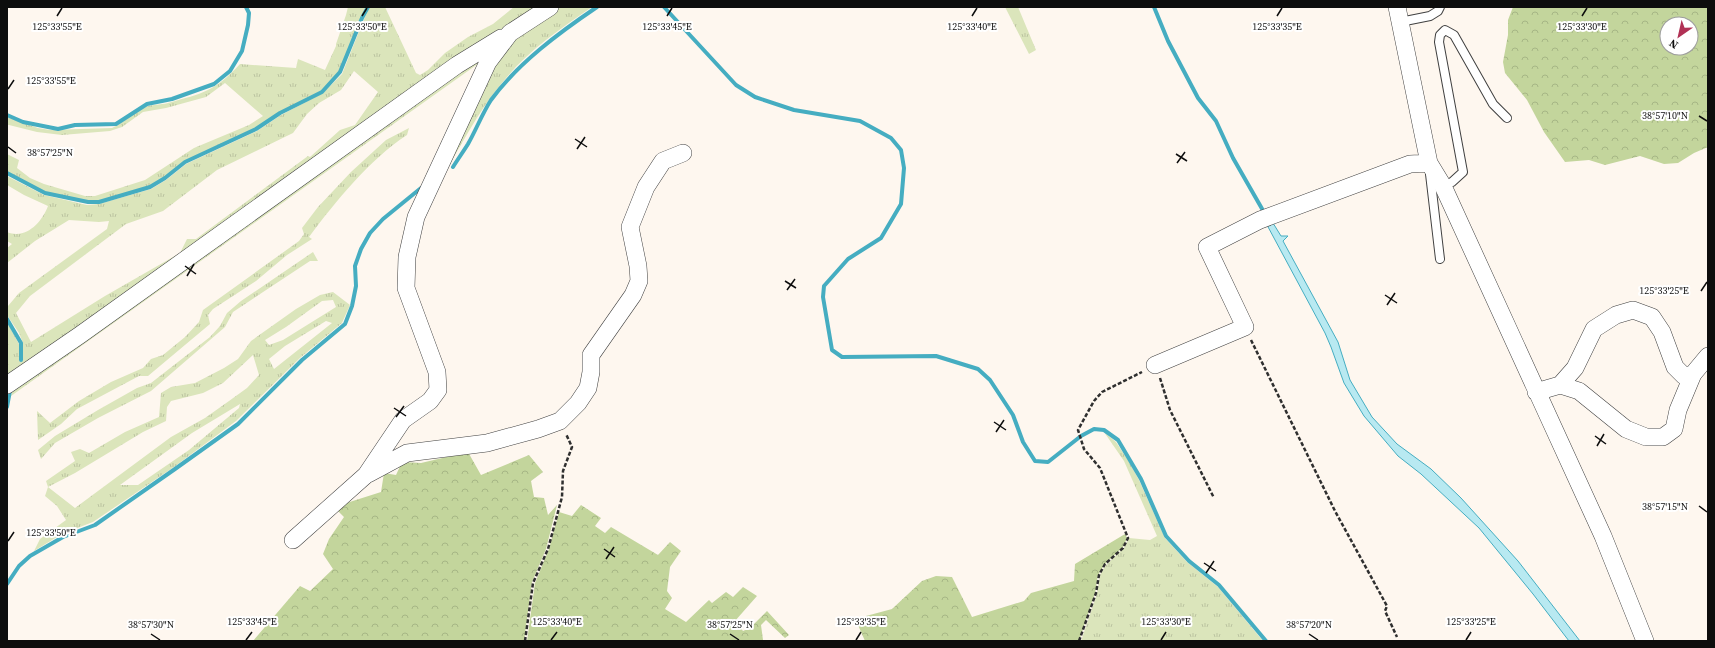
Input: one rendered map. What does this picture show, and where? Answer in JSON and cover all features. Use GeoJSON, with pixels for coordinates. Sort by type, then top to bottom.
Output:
{"type":"FeatureCollection","features":[{"type":"Feature","properties":{"kind":"street"},"geometry":{"type":"LineString","coordinates":[[7,385],[93,326],[457,65],[550,7]]}},
{"type":"Feature","properties":{"kind":"street"},"geometry":{"type":"LineString","coordinates":[[1399,15],[1429,163],[1443,186],[1603,536],[1645,641]]}},
{"type":"Feature","properties":{"kind":"street"},"geometry":{"type":"LineString","coordinates":[[366,475],[403,420],[430,401],[438,390],[437,372],[406,288],[407,257],[416,217],[488,62],[510,33]]}},
{"type":"Feature","properties":{"kind":"street"},"geometry":{"type":"LineString","coordinates":[[293,540],[366,475],[407,453],[487,443],[538,429],[560,421],[578,403],[588,388],[591,372],[591,355],[633,294],[639,281],[638,266],[630,227],[646,187],[664,161],[682,153]]}},
{"type":"Feature","properties":{"kind":"street"},"geometry":{"type":"LineString","coordinates":[[1156,365],[1245,327],[1207,247],[1265,219],[1410,164],[1429,163]]}},
{"type":"Feature","properties":{"kind":"street"},"geometry":{"type":"LineString","coordinates":[[1536,392],[1560,385],[1575,368],[1594,329],[1616,314],[1633,310],[1652,317],[1662,332],[1675,368],[1684,376],[1694,374]]}},
{"type":"Feature","properties":{"kind":"street"},"geometry":{"type":"LineString","coordinates":[[1560,385],[1578,391],[1626,429],[1646,437],[1663,437],[1674,429],[1678,410],[1694,374],[1708,356]]}},
{"type":"Feature","properties":{"kind":"lane"},"geometry":{"type":"LineString","coordinates":[[1399,15],[1430,16],[1438,11],[1440,7]]}},
{"type":"Feature","properties":{"kind":"lane"},"geometry":{"type":"LineString","coordinates":[[1443,186],[1452,182],[1463,172],[1439,42],[1440,35],[1445,30],[1454,35],[1493,104],[1508,118]]}},
{"type":"Feature","properties":{"kind":"lane"},"geometry":{"type":"LineString","coordinates":[[1429,163],[1440,259]]}},
{"type":"Feature","properties":{"kind":"path"},"geometry":{"type":"LineString","coordinates":[[1245,327],[1335,511],[1387,606],[1385,610],[1397,637]]}},
{"type":"Feature","properties":{"kind":"path"},"geometry":{"type":"LineString","coordinates":[[1079,641],[1096,594],[1099,575],[1105,564],[1123,548],[1128,538],[1100,468],[1084,449],[1078,430],[1094,401],[1102,392],[1156,365],[1170,410],[1214,498]]}},
{"type":"Feature","properties":{"kind":"path"},"geometry":{"type":"LineString","coordinates":[[525,641],[533,583],[548,549],[562,497],[563,471],[572,447],[560,421]]}},
{"type":"Feature","properties":{"kind":"green space"},"geometry":{"type":"Polygon","coordinates":[[[348,7],[367,7],[361,17],[343,65],[333,80],[321,91],[280,112],[255,128],[184,161],[165,177],[150,186],[99,201],[88,201],[45,192],[7,172],[7,154],[19,160],[17,168],[30,178],[44,184],[85,196],[95,196],[145,180],[194,148],[249,125],[263,116],[225,83],[206,97],[166,108],[143,112],[122,127],[110,131],[62,135],[37,132],[7,124],[7,117],[38,128],[50,130],[112,128],[146,107],[190,97],[215,86],[240,64],[296,68],[298,59],[325,70],[336,46],[348,7]]]}},
{"type":"Feature","properties":{"kind":"green space"},"geometry":{"type":"Polygon","coordinates":[[[370,7],[385,7],[416,73],[420,75],[428,70],[445,53],[468,37],[493,24],[514,7],[538,7],[7,380],[7,322],[19,344],[20,362],[22,360],[23,343],[19,333],[7,315],[7,304],[8,306],[19,293],[107,229],[109,221],[99,222],[69,220],[35,241],[7,263],[7,248],[12,244],[7,241],[7,232],[21,234],[27,232],[42,218],[48,206],[7,185],[7,176],[44,195],[87,205],[99,204],[151,189],[166,180],[186,164],[257,131],[281,115],[323,93],[342,74],[370,7]],[[354,71],[341,90],[319,103],[307,114],[293,133],[217,170],[163,211],[126,224],[30,296],[16,313],[31,342],[105,296],[180,253],[187,239],[196,239],[308,156],[310,157],[340,130],[355,125],[378,92],[354,71]]]}},
{"type":"Feature","properties":{"kind":"green space"},"geometry":{"type":"Polygon","coordinates":[[[556,7],[592,7],[547,39],[525,57],[483,108],[450,164],[442,169],[500,48],[556,7]]]}},
{"type":"Feature","properties":{"kind":"green space"},"geometry":{"type":"Polygon","coordinates":[[[1005,7],[1018,7],[1036,50],[1029,54],[1005,7]]]}},
{"type":"Feature","properties":{"kind":"green space"},"geometry":{"type":"Polygon","coordinates":[[[1513,7],[1708,7],[1708,147],[1694,153],[1678,163],[1664,164],[1640,156],[1605,165],[1589,160],[1565,162],[1544,132],[1527,100],[1505,73],[1503,62],[1508,35],[1508,20],[1513,7]]]}},
{"type":"Feature","properties":{"kind":"green space"},"geometry":{"type":"Polygon","coordinates":[[[485,53],[482,61],[11,396],[13,388],[485,53]]]}},
{"type":"Feature","properties":{"kind":"green space"},"geometry":{"type":"Polygon","coordinates":[[[409,128],[407,135],[379,156],[342,195],[309,237],[312,239],[287,255],[256,281],[213,309],[208,315],[210,324],[148,376],[139,376],[77,409],[61,424],[38,440],[37,411],[50,423],[79,401],[111,382],[143,368],[151,359],[163,355],[185,337],[199,322],[203,310],[299,241],[304,234],[302,228],[318,207],[351,172],[386,140],[409,128]]]}},
{"type":"Feature","properties":{"kind":"green space"},"geometry":{"type":"Polygon","coordinates":[[[313,252],[318,261],[310,261],[233,312],[225,327],[151,391],[98,418],[55,443],[41,459],[38,450],[55,436],[137,388],[151,383],[210,337],[220,326],[227,313],[241,301],[313,252]]]}},
{"type":"Feature","properties":{"kind":"green space"},"geometry":{"type":"Polygon","coordinates":[[[333,292],[350,305],[342,323],[300,358],[236,421],[174,467],[93,522],[62,534],[34,551],[40,539],[66,520],[57,506],[45,496],[48,487],[46,481],[75,461],[71,452],[80,449],[89,453],[125,432],[159,417],[161,393],[171,387],[195,383],[224,368],[238,359],[251,341],[296,309],[320,295],[333,292]],[[333,300],[322,301],[265,340],[269,345],[283,340],[336,307],[333,300]],[[326,321],[285,346],[269,359],[274,369],[332,323],[326,321]],[[253,355],[223,383],[203,393],[171,401],[167,407],[166,421],[143,432],[75,473],[48,487],[75,508],[171,437],[205,418],[247,388],[259,375],[253,355]],[[240,404],[192,433],[120,485],[138,485],[189,450],[239,408],[240,404]]]}},
{"type":"Feature","properties":{"kind":"green space"},"geometry":{"type":"Polygon","coordinates":[[[1104,432],[1116,442],[1128,460],[1139,480],[1165,538],[1187,562],[1218,587],[1263,641],[1081,641],[1097,594],[1100,575],[1106,565],[1124,548],[1129,538],[1150,540],[1157,536],[1124,461],[1104,432]]]}},
{"type":"Feature","properties":{"kind":"green space"},"geometry":{"type":"Polygon","coordinates":[[[468,452],[481,475],[529,455],[543,472],[531,481],[534,497],[544,498],[548,515],[557,505],[546,549],[532,582],[524,641],[253,641],[300,586],[310,591],[333,569],[323,554],[329,539],[344,517],[334,507],[381,492],[384,473],[396,475],[402,462],[421,463],[468,452]]]}},
{"type":"Feature","properties":{"kind":"green space"},"geometry":{"type":"Polygon","coordinates":[[[581,505],[601,518],[595,526],[605,533],[611,527],[658,555],[670,542],[681,551],[670,567],[667,591],[672,598],[665,609],[686,622],[709,600],[712,603],[726,592],[733,597],[743,587],[757,596],[735,621],[743,631],[750,628],[767,611],[789,635],[785,638],[766,620],[761,625],[763,640],[765,641],[527,641],[535,583],[549,549],[559,512],[572,516],[581,505]]]}},
{"type":"Feature","properties":{"kind":"green space"},"geometry":{"type":"Polygon","coordinates":[[[1125,534],[1127,538],[1123,547],[1105,564],[1098,575],[1095,593],[1079,641],[865,641],[858,625],[866,616],[892,609],[922,581],[936,576],[952,577],[972,617],[1024,601],[1031,593],[1074,581],[1075,564],[1125,534]]]}},
{"type":"Feature","properties":{"kind":"water"},"geometry":{"type":"Polygon","coordinates":[[[1273,223],[1281,236],[1288,236],[1283,241],[1338,342],[1350,380],[1372,417],[1397,444],[1431,469],[1461,498],[1518,561],[1580,641],[1569,641],[1479,528],[1421,474],[1398,456],[1364,416],[1344,383],[1325,333],[1267,225],[1273,223]]]}},
{"type":"Feature","properties":{"kind":"waterway"},"geometry":{"type":"LineString","coordinates":[[7,115],[23,122],[58,129],[75,125],[116,124],[147,104],[172,99],[214,84],[230,71],[242,51],[248,25],[249,13],[246,7]]}},
{"type":"Feature","properties":{"kind":"waterway"},"geometry":{"type":"LineString","coordinates":[[7,173],[45,193],[88,202],[99,202],[150,187],[165,178],[185,162],[256,129],[280,113],[322,92],[340,72],[368,7]]}},
{"type":"Feature","properties":{"kind":"waterway"},"geometry":{"type":"LineString","coordinates":[[453,167],[468,144],[491,100],[502,86],[540,49],[597,7]]}},
{"type":"Feature","properties":{"kind":"waterway"},"geometry":{"type":"LineString","coordinates":[[664,7],[736,85],[755,97],[794,110],[860,121],[891,138],[901,150],[904,168],[901,204],[881,238],[848,259],[824,286],[823,297],[832,350],[842,357],[936,356],[978,369],[990,380],[1013,415],[1023,442],[1035,461],[1048,462],[1081,436],[1094,429],[1104,430],[1118,440],[1141,479],[1166,536],[1189,561],[1219,585],[1266,641]]}},
{"type":"Feature","properties":{"kind":"waterway"},"geometry":{"type":"LineString","coordinates":[[1154,7],[1168,41],[1198,98],[1216,121],[1233,158],[1265,214]]}},
{"type":"Feature","properties":{"kind":"waterway"},"geometry":{"type":"LineString","coordinates":[[7,584],[19,566],[30,556],[63,537],[95,525],[238,424],[302,360],[345,324],[352,306],[356,286],[355,266],[361,249],[370,233],[383,219],[421,188]]}},
{"type":"Feature","properties":{"kind":"waterway"},"geometry":{"type":"LineString","coordinates":[[7,319],[21,343],[21,360]]}},
{"type":"Feature","properties":{"kind":"waterway"},"geometry":{"type":"LineString","coordinates":[[7,407],[10,391]]}}]}
